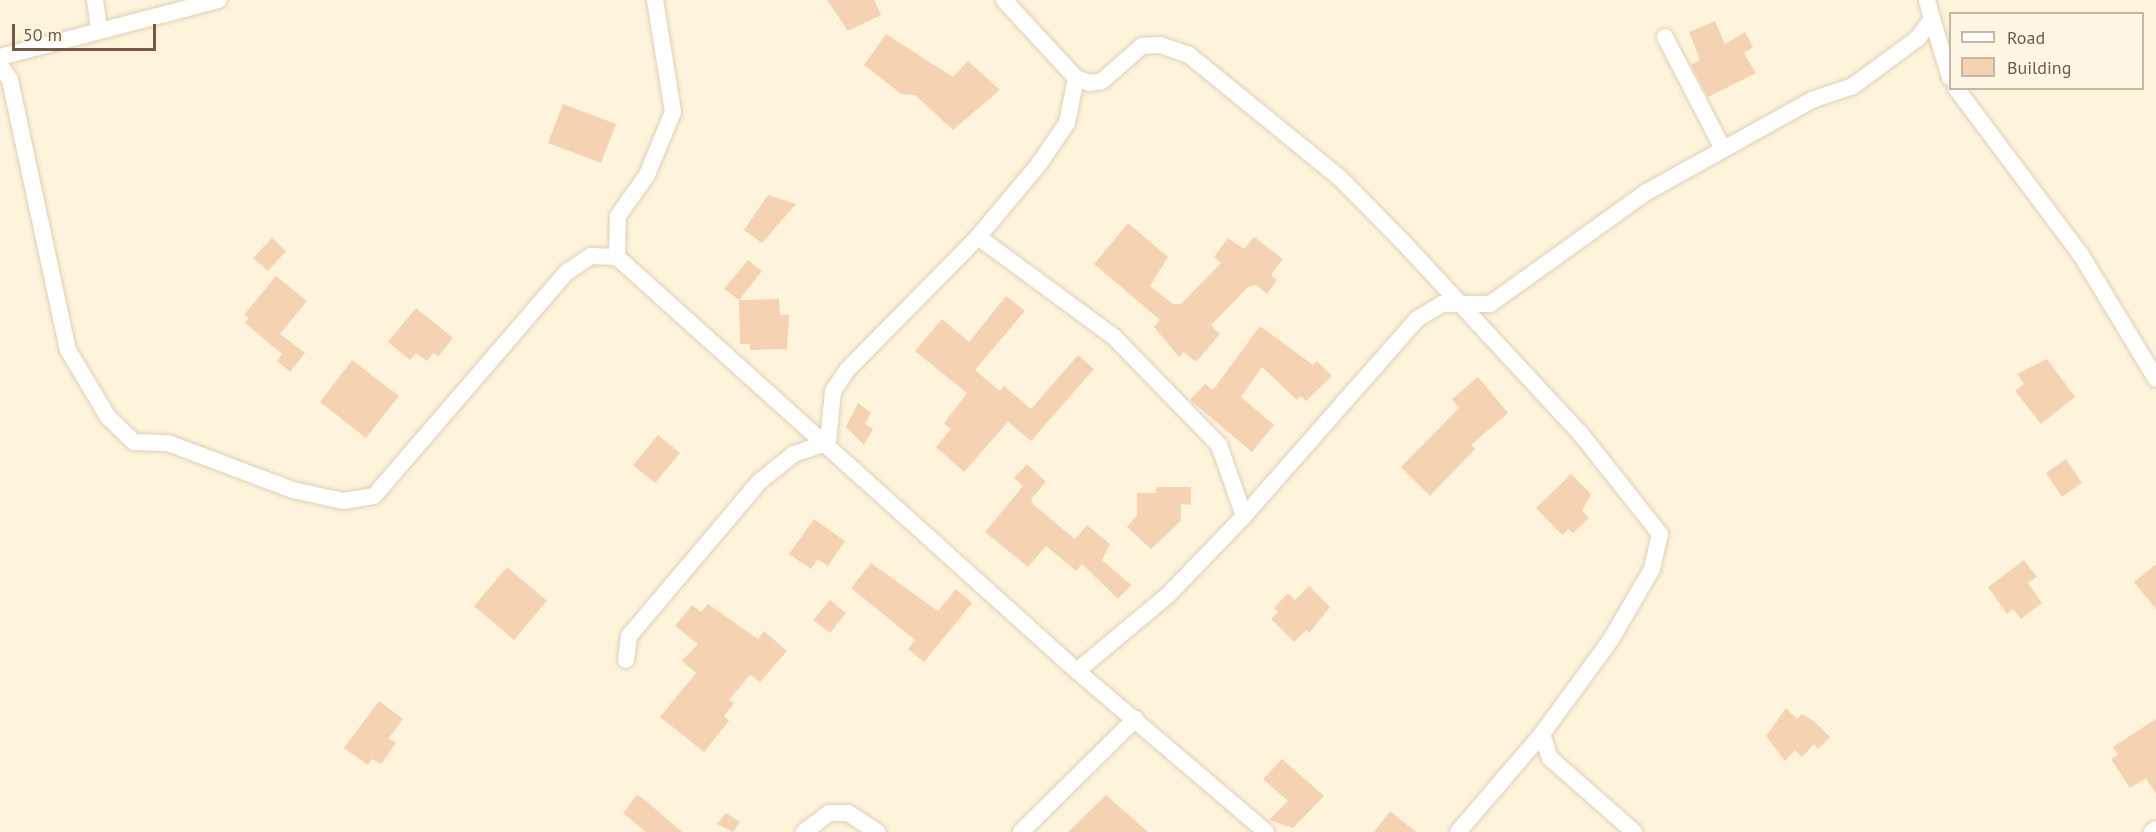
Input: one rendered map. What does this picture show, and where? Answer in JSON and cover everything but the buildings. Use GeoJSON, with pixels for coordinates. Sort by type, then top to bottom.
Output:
{"type":"FeatureCollection","features":[{"type":"Feature","properties":{"kind":"street"},"geometry":{"type":"LineString","coordinates":[[95,0],[99,27]]}},
{"type":"Feature","properties":{"kind":"street"},"geometry":{"type":"LineString","coordinates":[[0,57],[99,27],[219,0]]}},
{"type":"Feature","properties":{"kind":"street"},"geometry":{"type":"LineString","coordinates":[[617,257],[618,216],[647,175],[673,112],[655,0]]}},
{"type":"Feature","properties":{"kind":"street"},"geometry":{"type":"LineString","coordinates":[[1004,0],[1076,78],[1102,81],[1142,46],[1160,45],[1189,55],[1340,178],[1456,304],[1580,433],[1660,534],[1642,590],[1542,734],[1458,832]]}},
{"type":"Feature","properties":{"kind":"street"},"geometry":{"type":"LineString","coordinates":[[1927,0],[1949,74]]}},
{"type":"Feature","properties":{"kind":"street"},"geometry":{"type":"LineString","coordinates":[[1077,671],[1169,594],[1244,516],[1401,334],[1432,308],[1456,304],[1490,304],[1646,193],[1812,100],[1853,86],[1918,38],[1932,19]]}},
{"type":"Feature","properties":{"kind":"street"},"geometry":{"type":"LineString","coordinates":[[1665,37],[1723,149]]}},
{"type":"Feature","properties":{"kind":"street"},"geometry":{"type":"LineString","coordinates":[[0,65],[10,80],[68,350],[108,417],[134,442],[168,443],[293,490],[343,501],[374,496],[567,272],[591,255],[617,257],[828,442],[1077,671],[1266,832]]}},
{"type":"Feature","properties":{"kind":"street"},"geometry":{"type":"LineString","coordinates":[[828,442],[832,391],[847,370],[978,237],[1067,123],[1076,78]]}},
{"type":"Feature","properties":{"kind":"street"},"geometry":{"type":"LineString","coordinates":[[1957,90],[2081,255],[2156,379]]}},
{"type":"Feature","properties":{"kind":"street"},"geometry":{"type":"LineString","coordinates":[[978,237],[1114,337],[1219,445],[1244,516]]}},
{"type":"Feature","properties":{"kind":"street"},"geometry":{"type":"LineString","coordinates":[[626,660],[629,636],[759,482],[794,454],[828,442]]}},
{"type":"Feature","properties":{"kind":"street"},"geometry":{"type":"LineString","coordinates":[[1021,832],[1135,719]]}},
{"type":"Feature","properties":{"kind":"street"},"geometry":{"type":"LineString","coordinates":[[1542,734],[1551,758],[1634,832]]}},
{"type":"Feature","properties":{"kind":"street"},"geometry":{"type":"LineString","coordinates":[[804,832],[829,813],[848,813],[877,832]]}},
{"type":"Feature","properties":{"kind":"street"},"geometry":{"type":"LineString","coordinates":[[2152,832],[2156,829]]}}]}
